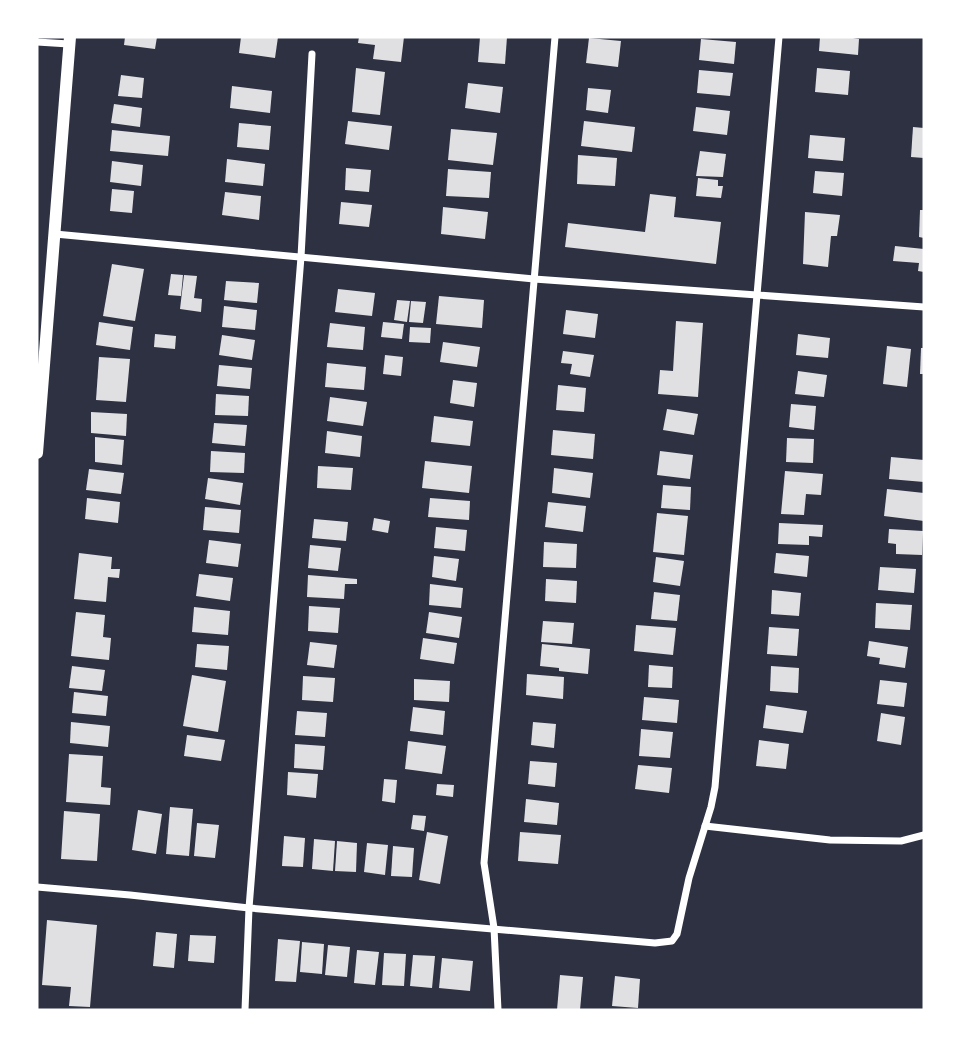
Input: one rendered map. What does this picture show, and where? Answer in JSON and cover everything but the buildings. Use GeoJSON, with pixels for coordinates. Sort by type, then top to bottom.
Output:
{"type":"FeatureCollection","features":[{"type":"Feature","properties":{"kind":"main road"},"geometry":{"type":"LineString","coordinates":[[37,453],[42,333],[55,234],[70,41]]}},
{"type":"Feature","properties":{"kind":"street"},"geometry":{"type":"LineString","coordinates":[[498,1010],[494,928],[484,863],[555,37]]}},
{"type":"Feature","properties":{"kind":"street"},"geometry":{"type":"LineString","coordinates":[[37,887],[655,943],[672,941],[677,934],[689,878],[715,787],[779,37]]}},
{"type":"Feature","properties":{"kind":"street"},"geometry":{"type":"LineString","coordinates":[[37,42],[70,41]]}},
{"type":"Feature","properties":{"kind":"street"},"geometry":{"type":"LineString","coordinates":[[244,1010],[249,908],[301,257],[312,54]]}},
{"type":"Feature","properties":{"kind":"street"},"geometry":{"type":"LineString","coordinates":[[55,234],[534,279],[924,307]]}},
{"type":"Feature","properties":{"kind":"street"},"geometry":{"type":"LineString","coordinates":[[705,826],[830,840],[901,841],[924,835]]}}]}
